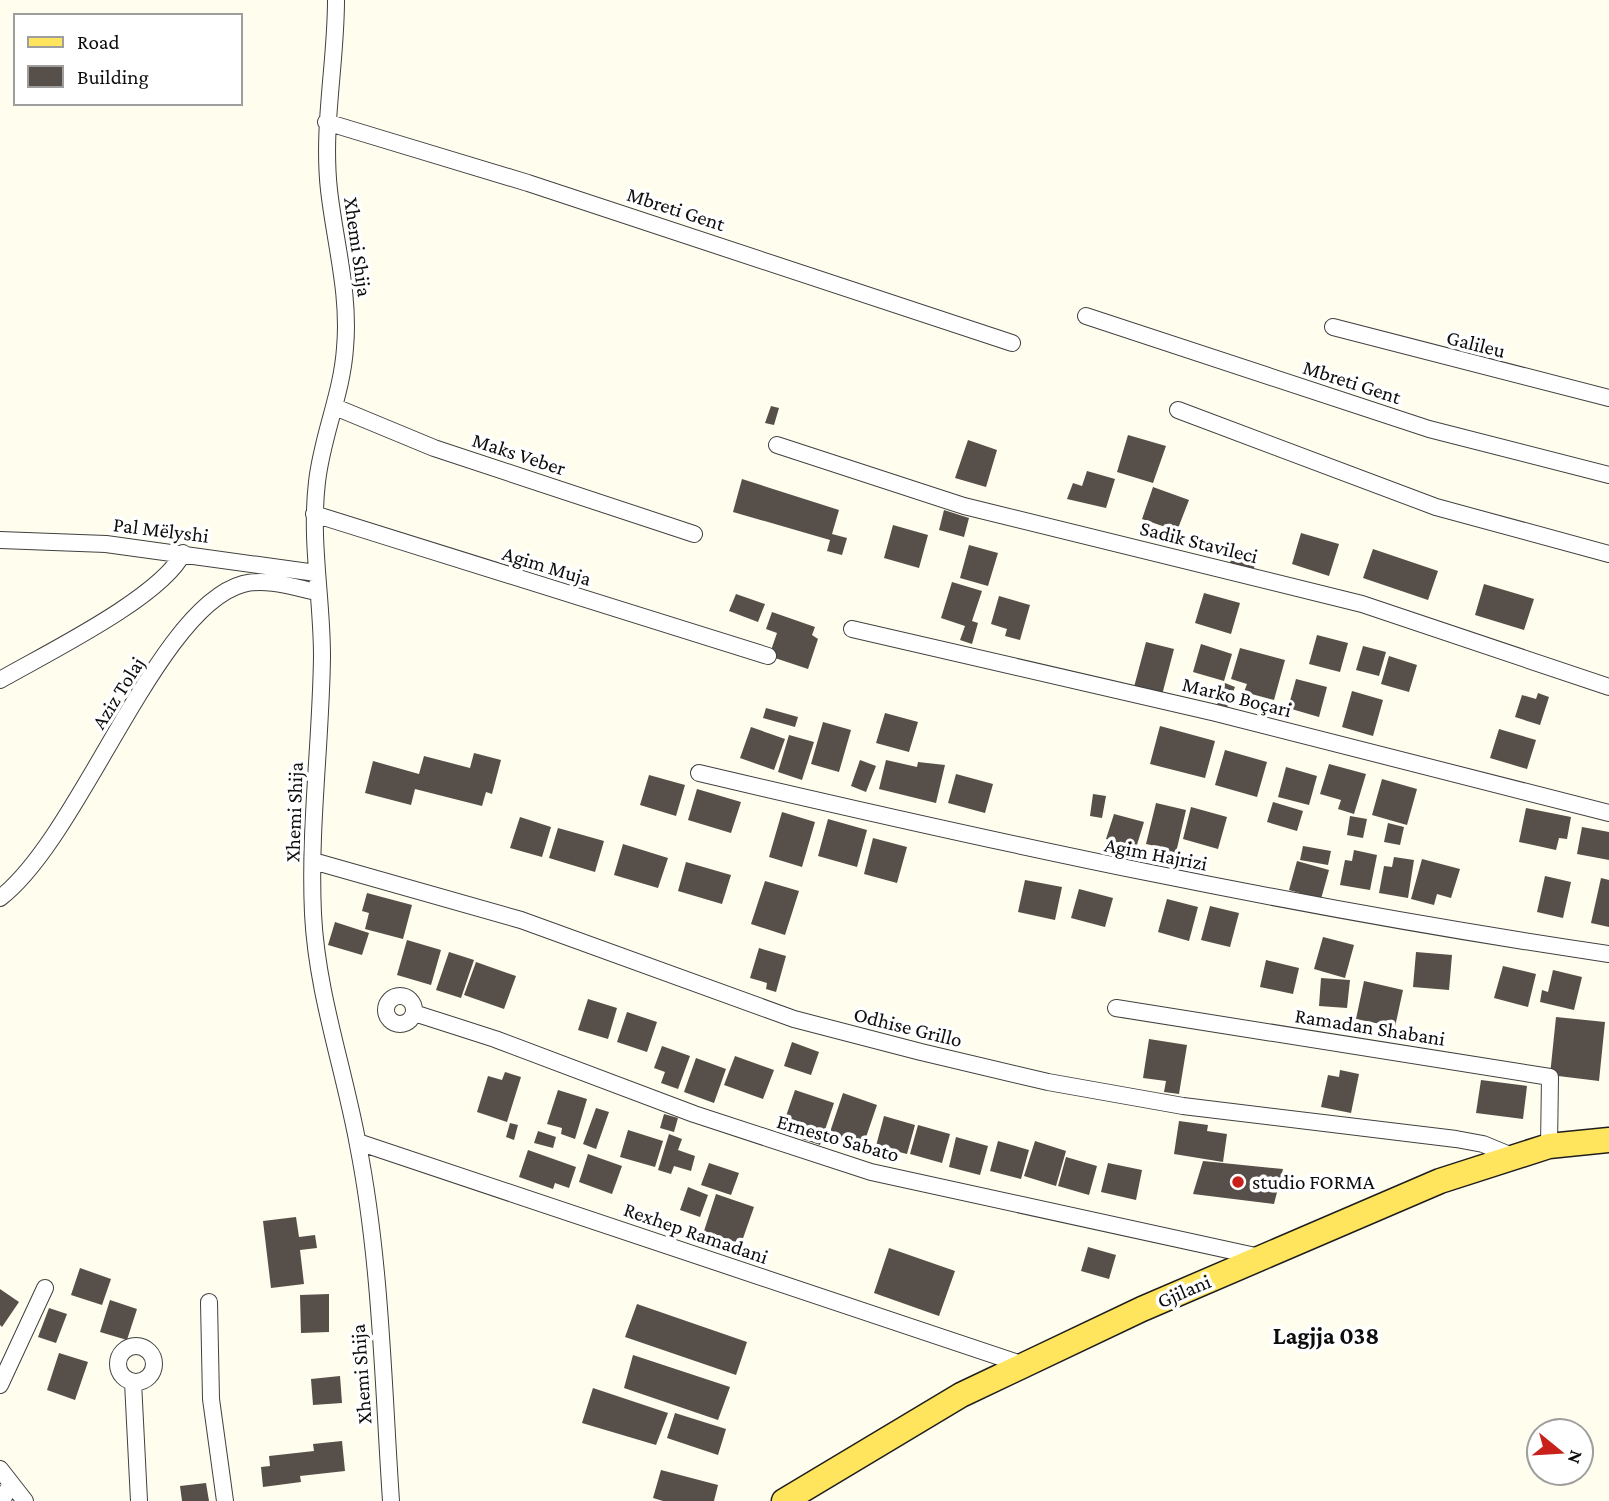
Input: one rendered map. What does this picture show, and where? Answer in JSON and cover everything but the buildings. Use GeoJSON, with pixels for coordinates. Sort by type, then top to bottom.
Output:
{"type":"FeatureCollection","features":[{"type":"Feature","properties":{"kind":"main road","name":"Gjilani"},"geometry":{"type":"LineString","coordinates":[[784,1501],[896,1432],[1021,1364],[1404,1195],[1512,1156],[1549,1146],[1609,1140]]}},
{"type":"Feature","properties":{"kind":"street","name":"Xhemi Shija"},"geometry":{"type":"LineString","coordinates":[[335,0],[326,122],[329,190],[339,238],[347,317],[345,350],[335,407],[317,477],[314,514],[316,592],[322,657],[313,860],[318,977],[358,1142],[370,1217],[391,1501]]}},
{"type":"Feature","properties":{"kind":"street","name":"Mbreti Gent"},"geometry":{"type":"LineString","coordinates":[[326,122],[541,187],[1012,342]]}},
{"type":"Feature","properties":{"kind":"street","name":"Mbreti Gent"},"geometry":{"type":"LineString","coordinates":[[1086,316],[1429,429],[1609,475]]}},
{"type":"Feature","properties":{"kind":"street","name":"Galileu"},"geometry":{"type":"LineString","coordinates":[[1334,327],[1609,398]]}},
{"type":"Feature","properties":{"kind":"street","name":"Maks Veber"},"geometry":{"type":"LineString","coordinates":[[335,407],[434,448],[694,534]]}},
{"type":"Feature","properties":{"kind":"street"},"geometry":{"type":"LineString","coordinates":[[1178,410],[1436,507],[1609,554]]}},
{"type":"Feature","properties":{"kind":"street","name":"Sadik Stavileci"},"geometry":{"type":"LineString","coordinates":[[777,445],[964,506],[1362,604],[1609,687]]}},
{"type":"Feature","properties":{"kind":"street","name":"Agim Muja"},"geometry":{"type":"LineString","coordinates":[[314,514],[768,656]]}},
{"type":"Feature","properties":{"kind":"street","name":"Pal Mëlyshi"},"geometry":{"type":"LineString","coordinates":[[0,540],[106,544],[316,573]]}},
{"type":"Feature","properties":{"kind":"street"},"geometry":{"type":"LineString","coordinates":[[0,680],[139,597],[177,565],[183,553]]}},
{"type":"Feature","properties":{"kind":"street","name":"Aziz Tolaj"},"geometry":{"type":"LineString","coordinates":[[0,898],[21,883],[69,812],[173,643],[198,613],[219,593],[244,583],[271,582],[316,592]]}},
{"type":"Feature","properties":{"kind":"street","name":"Marko Boçari"},"geometry":{"type":"LineString","coordinates":[[852,629],[1216,713],[1609,813]]}},
{"type":"Feature","properties":{"kind":"street","name":"Agim Hajrizi"},"geometry":{"type":"LineString","coordinates":[[699,773],[1108,866],[1463,933],[1609,954]]}},
{"type":"Feature","properties":{"kind":"street","name":"Odhise Grillo"},"geometry":{"type":"LineString","coordinates":[[313,860],[521,920],[743,1003],[882,1043],[1114,1095],[1183,1106],[1456,1139],[1483,1144],[1512,1156]]}},
{"type":"Feature","properties":{"kind":"street","name":"Ramadan Shabani"},"geometry":{"type":"LineString","coordinates":[[1116,1008],[1550,1077],[1549,1146]]}},
{"type":"Feature","properties":{"kind":"street","name":"Ernesto Sabato"},"geometry":{"type":"LineString","coordinates":[[414,1013],[495,1039],[694,1114],[871,1172],[1263,1257]]}},
{"type":"Feature","properties":{"kind":"street","name":"Rexhep Ramadani"},"geometry":{"type":"LineString","coordinates":[[358,1142],[1021,1364]]}},
{"type":"Feature","properties":{"kind":"street"},"geometry":{"type":"LineString","coordinates":[[0,1385],[45,1287]]}},
{"type":"Feature","properties":{"kind":"street"},"geometry":{"type":"LineString","coordinates":[[209,1302],[211,1399],[225,1501]]}},
{"type":"Feature","properties":{"kind":"street"},"geometry":{"type":"LineString","coordinates":[[133,1382],[139,1501]]}},
{"type":"Feature","properties":{"kind":"street"},"geometry":{"type":"LineString","coordinates":[[0,1469],[9,1485],[25,1501]]}},
{"type":"Feature","properties":{"kind":"street"},"geometry":{"type":"LineString","coordinates":[[2,1501],[9,1485]]}},
{"type":"Feature","properties":{"kind":"place","name":"studio FORMA"},"geometry":{"type":"Point","coordinates":[1238,1182]}},
{"type":"Feature","properties":{"kind":"district","name":"Lagjja 038"},"geometry":{"type":"Point","coordinates":[1326,1335]}}]}
